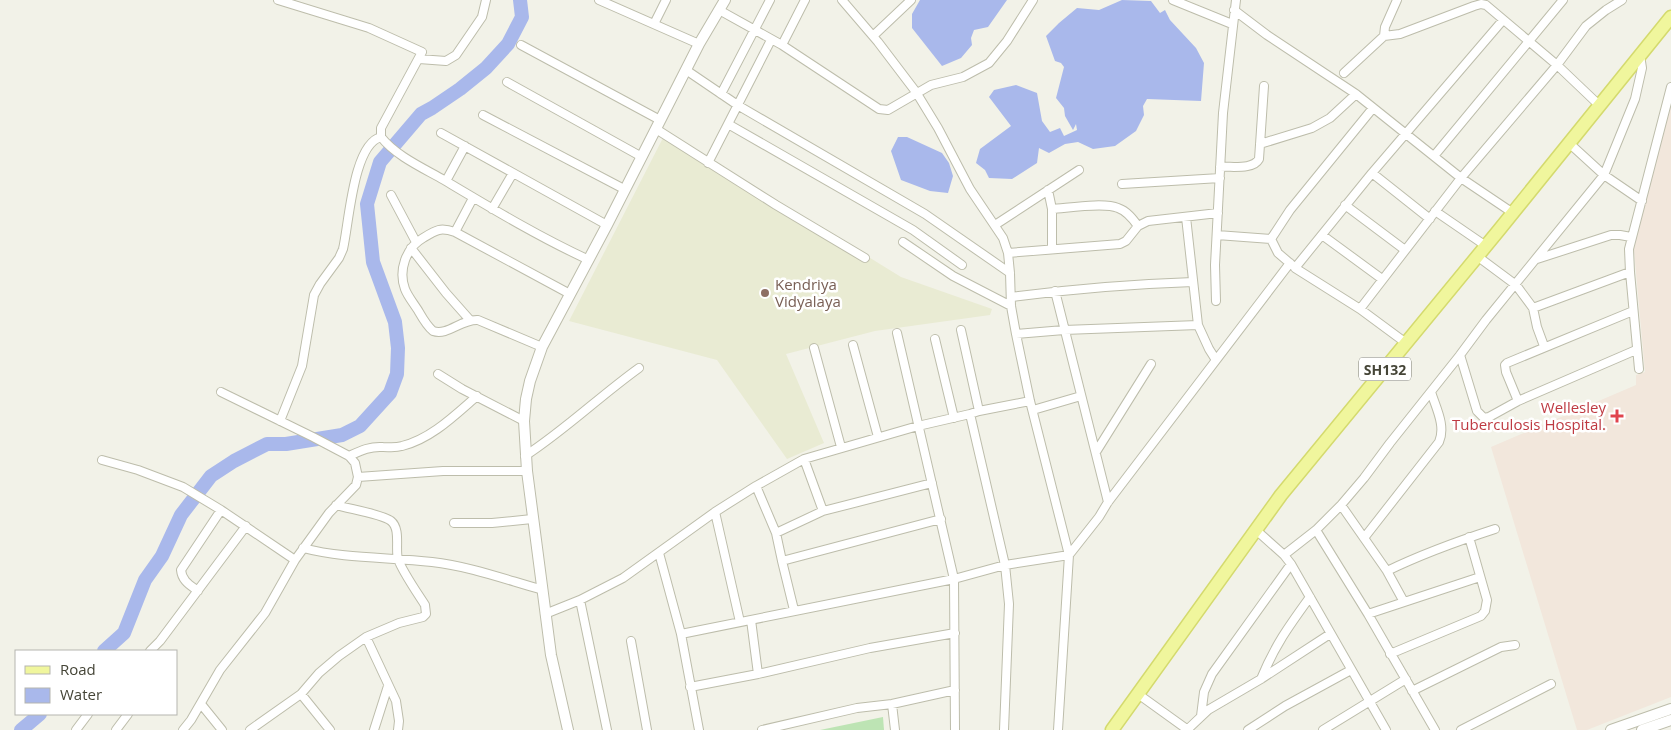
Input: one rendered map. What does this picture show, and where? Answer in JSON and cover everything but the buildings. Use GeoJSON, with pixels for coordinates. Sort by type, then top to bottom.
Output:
{"type":"FeatureCollection","features":[{"type":"Feature","properties":{"kind":"main road","name":"SH132"},"geometry":{"type":"LineString","coordinates":[[1112,730],[1281,496],[1640,55],[1670,22]]}},
{"type":"Feature","properties":{"kind":"street"},"geometry":{"type":"LineString","coordinates":[[278,0],[292,2],[338,17],[387,35],[422,52],[381,128],[383,139]]}},
{"type":"Feature","properties":{"kind":"street"},"geometry":{"type":"LineString","coordinates":[[419,59],[446,61],[456,55],[482,17],[486,0]]}},
{"type":"Feature","properties":{"kind":"street"},"geometry":{"type":"LineString","coordinates":[[600,0],[609,2],[699,44]]}},
{"type":"Feature","properties":{"kind":"street"},"geometry":{"type":"LineString","coordinates":[[654,24],[666,0]]}},
{"type":"Feature","properties":{"kind":"street"},"geometry":{"type":"LineString","coordinates":[[568,730],[551,655],[525,456],[524,422],[530,381],[542,347],[589,260],[699,44],[725,0]]}},
{"type":"Feature","properties":{"kind":"street"},"geometry":{"type":"LineString","coordinates":[[721,94],[770,0]]}},
{"type":"Feature","properties":{"kind":"street"},"geometry":{"type":"LineString","coordinates":[[782,45],[805,0]]}},
{"type":"Feature","properties":{"kind":"street"},"geometry":{"type":"LineString","coordinates":[[842,0],[873,36],[916,92],[938,128],[970,189],[1003,238],[1008,253],[1011,306],[1016,334],[1030,401],[1069,555],[1058,730]]}},
{"type":"Feature","properties":{"kind":"street"},"geometry":{"type":"LineString","coordinates":[[873,36],[911,0]]}},
{"type":"Feature","properties":{"kind":"street"},"geometry":{"type":"LineString","coordinates":[[719,10],[782,45],[879,109],[888,110],[931,85],[963,77],[989,63],[1007,41],[1034,0]]}},
{"type":"Feature","properties":{"kind":"street"},"geometry":{"type":"LineString","coordinates":[[1173,0],[1232,24]]}},
{"type":"Feature","properties":{"kind":"street"},"geometry":{"type":"LineString","coordinates":[[1216,301],[1215,265],[1223,113],[1236,0]]}},
{"type":"Feature","properties":{"kind":"street"},"geometry":{"type":"LineString","coordinates":[[1384,36],[1385,27],[1397,0]]}},
{"type":"Feature","properties":{"kind":"street"},"geometry":{"type":"LineString","coordinates":[[1434,156],[1563,0]]}},
{"type":"Feature","properties":{"kind":"street"},"geometry":{"type":"LineString","coordinates":[[1360,310],[1461,178],[1557,65],[1586,26],[1622,0]]}},
{"type":"Feature","properties":{"kind":"street"},"geometry":{"type":"LineString","coordinates":[[1344,73],[1384,36],[1400,34],[1481,4],[1486,5],[1529,41],[1600,105]]}},
{"type":"Feature","properties":{"kind":"street"},"geometry":{"type":"LineString","coordinates":[[1234,10],[1266,35],[1356,94],[1461,178],[1513,213]]}},
{"type":"Feature","properties":{"kind":"street"},"geometry":{"type":"LineString","coordinates":[[681,634],[954,579],[1005,565],[1069,555],[1216,360],[1292,265],[1322,235],[1345,205],[1503,20]]}},
{"type":"Feature","properties":{"kind":"street"},"geometry":{"type":"LineString","coordinates":[[708,163],[772,40]]}},
{"type":"Feature","properties":{"kind":"street"},"geometry":{"type":"LineString","coordinates":[[521,45],[658,125],[708,163],[865,258]]}},
{"type":"Feature","properties":{"kind":"street"},"geometry":{"type":"LineString","coordinates":[[1284,556],[1316,530],[1364,478],[1486,320],[1604,175],[1635,99],[1642,68],[1640,55]]}},
{"type":"Feature","properties":{"kind":"street"},"geometry":{"type":"LineString","coordinates":[[686,70],[739,106],[925,214],[1010,273]]}},
{"type":"Feature","properties":{"kind":"street"},"geometry":{"type":"LineString","coordinates":[[507,82],[642,157]]}},
{"type":"Feature","properties":{"kind":"street"},"geometry":{"type":"LineString","coordinates":[[1220,167],[1254,165],[1259,159],[1264,86]]}},
{"type":"Feature","properties":{"kind":"street"},"geometry":{"type":"LineString","coordinates":[[1639,368],[1629,249],[1671,87]]}},
{"type":"Feature","properties":{"kind":"street"},"geometry":{"type":"LineString","coordinates":[[1260,144],[1312,128],[1330,118],[1356,94]]}},
{"type":"Feature","properties":{"kind":"street"},"geometry":{"type":"LineString","coordinates":[[1271,239],[1290,210],[1373,108]]}},
{"type":"Feature","properties":{"kind":"street"},"geometry":{"type":"LineString","coordinates":[[483,115],[624,189]]}},
{"type":"Feature","properties":{"kind":"street"},"geometry":{"type":"LineString","coordinates":[[728,124],[913,230],[962,264]]}},
{"type":"Feature","properties":{"kind":"street"},"geometry":{"type":"LineString","coordinates":[[441,133],[607,225]]}},
{"type":"Feature","properties":{"kind":"street"},"geometry":{"type":"LineString","coordinates":[[280,420],[302,366],[314,294],[339,258],[343,249],[356,172],[367,148],[376,138],[383,139],[404,157],[473,198],[589,260]]}},
{"type":"Feature","properties":{"kind":"street"},"geometry":{"type":"LineString","coordinates":[[1569,143],[1604,175],[1642,201]]}},
{"type":"Feature","properties":{"kind":"street"},"geometry":{"type":"LineString","coordinates":[[446,181],[465,146]]}},
{"type":"Feature","properties":{"kind":"street"},"geometry":{"type":"LineString","coordinates":[[995,225],[1079,170]]}},
{"type":"Feature","properties":{"kind":"street"},"geometry":{"type":"LineString","coordinates":[[492,208],[513,172]]}},
{"type":"Feature","properties":{"kind":"street"},"geometry":{"type":"LineString","coordinates":[[1372,173],[1430,219]]}},
{"type":"Feature","properties":{"kind":"street"},"geometry":{"type":"LineString","coordinates":[[1122,184],[1220,178]]}},
{"type":"Feature","properties":{"kind":"street"},"geometry":{"type":"LineString","coordinates":[[1048,190],[1052,209],[1052,248]]}},
{"type":"Feature","properties":{"kind":"street"},"geometry":{"type":"LineString","coordinates":[[391,195],[414,245],[436,280],[469,319]]}},
{"type":"Feature","properties":{"kind":"street"},"geometry":{"type":"LineString","coordinates":[[455,232],[473,198]]}},
{"type":"Feature","properties":{"kind":"street"},"geometry":{"type":"LineString","coordinates":[[1345,205],[1405,250]]}},
{"type":"Feature","properties":{"kind":"street"},"geometry":{"type":"LineString","coordinates":[[1052,209],[1118,207],[1127,212],[1138,226]]}},
{"type":"Feature","properties":{"kind":"street"},"geometry":{"type":"LineString","coordinates":[[1435,211],[1486,246]]}},
{"type":"Feature","properties":{"kind":"street"},"geometry":{"type":"LineString","coordinates":[[1008,253],[1120,244],[1138,226],[1148,221],[1218,213]]}},
{"type":"Feature","properties":{"kind":"street"},"geometry":{"type":"LineString","coordinates":[[1186,217],[1198,325],[1216,360]]}},
{"type":"Feature","properties":{"kind":"street"},"geometry":{"type":"LineString","coordinates":[[542,347],[485,322],[469,319],[443,332],[433,331],[405,288],[402,274],[405,260],[414,245],[440,229],[455,232],[570,294]]}},
{"type":"Feature","properties":{"kind":"street"},"geometry":{"type":"LineString","coordinates":[[1217,235],[1271,239]]}},
{"type":"Feature","properties":{"kind":"street"},"geometry":{"type":"LineString","coordinates":[[1322,235],[1382,279]]}},
{"type":"Feature","properties":{"kind":"street"},"geometry":{"type":"LineString","coordinates":[[1536,260],[1611,235],[1631,237]]}},
{"type":"Feature","properties":{"kind":"street"},"geometry":{"type":"LineString","coordinates":[[1271,239],[1278,253],[1292,265],[1406,343]]}},
{"type":"Feature","properties":{"kind":"street"},"geometry":{"type":"LineString","coordinates":[[903,242],[953,276],[1011,306]]}},
{"type":"Feature","properties":{"kind":"street"},"geometry":{"type":"LineString","coordinates":[[1478,256],[1516,285],[1533,308],[1544,346]]}},
{"type":"Feature","properties":{"kind":"street"},"geometry":{"type":"LineString","coordinates":[[1533,308],[1630,272]]}},
{"type":"Feature","properties":{"kind":"street"},"geometry":{"type":"LineString","coordinates":[[1011,297],[1137,284],[1193,282]]}},
{"type":"Feature","properties":{"kind":"street"},"geometry":{"type":"LineString","coordinates":[[1055,291],[1108,502]]}},
{"type":"Feature","properties":{"kind":"street"},"geometry":{"type":"LineString","coordinates":[[1518,401],[1506,372],[1505,364],[1633,310]]}},
{"type":"Feature","properties":{"kind":"street"},"geometry":{"type":"LineString","coordinates":[[1016,334],[1064,330],[1198,325]]}},
{"type":"Feature","properties":{"kind":"street"},"geometry":{"type":"LineString","coordinates":[[961,330],[979,411]]}},
{"type":"Feature","properties":{"kind":"street"},"geometry":{"type":"LineString","coordinates":[[897,333],[954,579],[955,730]]}},
{"type":"Feature","properties":{"kind":"street"},"geometry":{"type":"LineString","coordinates":[[935,339],[954,418]]}},
{"type":"Feature","properties":{"kind":"street"},"geometry":{"type":"LineString","coordinates":[[853,345],[878,437]]}},
{"type":"Feature","properties":{"kind":"street"},"geometry":{"type":"LineString","coordinates":[[814,348],[841,447]]}},
{"type":"Feature","properties":{"kind":"street"},"geometry":{"type":"LineString","coordinates":[[1460,355],[1477,411],[1484,418],[1518,401],[1636,350]]}},
{"type":"Feature","properties":{"kind":"street"},"geometry":{"type":"LineString","coordinates":[[1096,452],[1151,364]]}},
{"type":"Feature","properties":{"kind":"street"},"geometry":{"type":"LineString","coordinates":[[525,456],[548,441],[598,398],[639,368]]}},
{"type":"Feature","properties":{"kind":"street"},"geometry":{"type":"LineString","coordinates":[[438,374],[524,422]]}},
{"type":"Feature","properties":{"kind":"street"},"geometry":{"type":"LineString","coordinates":[[183,730],[201,704],[220,670],[265,613],[294,560],[336,505],[356,485],[358,477],[355,464],[349,456],[222,392]]}},
{"type":"Feature","properties":{"kind":"street"},"geometry":{"type":"LineString","coordinates":[[1364,538],[1439,442],[1442,428],[1431,392]]}},
{"type":"Feature","properties":{"kind":"street"},"geometry":{"type":"LineString","coordinates":[[349,456],[363,449],[394,448],[414,442],[450,419],[477,396]]}},
{"type":"Feature","properties":{"kind":"street"},"geometry":{"type":"LineString","coordinates":[[1033,410],[1081,396]]}},
{"type":"Feature","properties":{"kind":"street"},"geometry":{"type":"LineString","coordinates":[[545,614],[580,600],[623,578],[715,512],[804,459],[918,426],[1030,401]]}},
{"type":"Feature","properties":{"kind":"street"},"geometry":{"type":"LineString","coordinates":[[970,414],[1005,565],[1009,604],[1004,730]]}},
{"type":"Feature","properties":{"kind":"street"},"geometry":{"type":"LineString","coordinates":[[804,459],[822,511]]}},
{"type":"Feature","properties":{"kind":"street"},"geometry":{"type":"LineString","coordinates":[[102,460],[138,470],[183,487],[246,526],[294,560]]}},
{"type":"Feature","properties":{"kind":"street"},"geometry":{"type":"LineString","coordinates":[[358,477],[443,471],[527,471]]}},
{"type":"Feature","properties":{"kind":"street"},"geometry":{"type":"LineString","coordinates":[[776,533],[822,511],[932,483]]}},
{"type":"Feature","properties":{"kind":"street"},"geometry":{"type":"LineString","coordinates":[[756,486],[776,533],[794,610]]}},
{"type":"Feature","properties":{"kind":"street"},"geometry":{"type":"LineString","coordinates":[[250,730],[301,694],[332,662],[366,637],[399,623],[423,617],[426,614],[425,605],[398,559],[396,533],[392,522],[382,517],[336,505]]}},
{"type":"Feature","properties":{"kind":"street"},"geometry":{"type":"LineString","coordinates":[[1341,505],[1387,571],[1404,602]]}},
{"type":"Feature","properties":{"kind":"street"},"geometry":{"type":"LineString","coordinates":[[198,591],[186,582],[181,570],[221,510]]}},
{"type":"Feature","properties":{"kind":"street"},"geometry":{"type":"LineString","coordinates":[[715,512],[740,622]]}},
{"type":"Feature","properties":{"kind":"street"},"geometry":{"type":"LineString","coordinates":[[454,523],[492,523],[532,519]]}},
{"type":"Feature","properties":{"kind":"street"},"geometry":{"type":"LineString","coordinates":[[782,561],[941,519]]}},
{"type":"Feature","properties":{"kind":"street"},"geometry":{"type":"LineString","coordinates":[[151,650],[160,641],[246,526]]}},
{"type":"Feature","properties":{"kind":"street"},"geometry":{"type":"LineString","coordinates":[[1387,571],[1415,557],[1495,529]]}},
{"type":"Feature","properties":{"kind":"street"},"geometry":{"type":"LineString","coordinates":[[1256,530],[1291,564],[1386,730]]}},
{"type":"Feature","properties":{"kind":"street"},"geometry":{"type":"LineString","coordinates":[[1316,530],[1368,614],[1434,730]]}},
{"type":"Feature","properties":{"kind":"street"},"geometry":{"type":"LineString","coordinates":[[1390,654],[1480,616],[1485,610],[1487,600],[1469,537]]}},
{"type":"Feature","properties":{"kind":"street"},"geometry":{"type":"LineString","coordinates":[[303,548],[361,558],[398,559],[442,564],[484,573],[542,590]]}},
{"type":"Feature","properties":{"kind":"street"},"geometry":{"type":"LineString","coordinates":[[659,553],[681,634],[699,730]]}},
{"type":"Feature","properties":{"kind":"street"},"geometry":{"type":"LineString","coordinates":[[1201,716],[1204,692],[1212,674],[1291,564]]}},
{"type":"Feature","properties":{"kind":"street"},"geometry":{"type":"LineString","coordinates":[[1368,614],[1480,577]]}},
{"type":"Feature","properties":{"kind":"street"},"geometry":{"type":"LineString","coordinates":[[1261,679],[1270,655],[1310,597]]}},
{"type":"Feature","properties":{"kind":"street"},"geometry":{"type":"LineString","coordinates":[[580,600],[607,730]]}},
{"type":"Feature","properties":{"kind":"street"},"geometry":{"type":"LineString","coordinates":[[751,620],[758,674]]}},
{"type":"Feature","properties":{"kind":"street"},"geometry":{"type":"LineString","coordinates":[[690,687],[758,674],[870,648],[955,633]]}},
{"type":"Feature","properties":{"kind":"street"},"geometry":{"type":"LineString","coordinates":[[1138,694],[1188,730],[1201,716],[1330,634]]}},
{"type":"Feature","properties":{"kind":"street"},"geometry":{"type":"LineString","coordinates":[[366,637],[396,701],[398,730]]}},
{"type":"Feature","properties":{"kind":"street"},"geometry":{"type":"LineString","coordinates":[[631,641],[647,730]]}},
{"type":"Feature","properties":{"kind":"street"},"geometry":{"type":"LineString","coordinates":[[1412,691],[1501,647],[1515,645]]}},
{"type":"Feature","properties":{"kind":"street"},"geometry":{"type":"LineString","coordinates":[[1248,730],[1285,706],[1351,670]]}},
{"type":"Feature","properties":{"kind":"street"},"geometry":{"type":"LineString","coordinates":[[1323,730],[1406,680]]}},
{"type":"Feature","properties":{"kind":"street"},"geometry":{"type":"LineString","coordinates":[[1461,730],[1551,684]]}},
{"type":"Feature","properties":{"kind":"street"},"geometry":{"type":"LineString","coordinates":[[374,730],[388,686]]}},
{"type":"Feature","properties":{"kind":"street"},"geometry":{"type":"LineString","coordinates":[[762,730],[856,708],[892,704],[956,690]]}},
{"type":"Feature","properties":{"kind":"street"},"geometry":{"type":"LineString","coordinates":[[301,694],[330,730]]}},
{"type":"Feature","properties":{"kind":"street"},"geometry":{"type":"LineString","coordinates":[[201,704],[222,730]]}},
{"type":"Feature","properties":{"kind":"street"},"geometry":{"type":"LineString","coordinates":[[892,704],[895,730]]}},
{"type":"Feature","properties":{"kind":"street"},"geometry":{"type":"LineString","coordinates":[[1612,730],[1671,709]]}},
{"type":"Feature","properties":{"kind":"street"},"geometry":{"type":"LineString","coordinates":[[76,730],[87,715]]}},
{"type":"Feature","properties":{"kind":"street"},"geometry":{"type":"LineString","coordinates":[[116,730],[127,715]]}},
{"type":"Feature","properties":{"kind":"street"},"geometry":{"type":"LineString","coordinates":[[1642,730],[1666,724]]}},
{"type":"Feature","properties":{"kind":"shaded area","name":"Wellesley Tuberculosis Hospital."},"geometry":{"type":"Polygon","coordinates":[[[1671,105],[1671,697],[1587,730],[1577,730],[1491,447],[1636,385],[1636,375],[1645,372],[1633,239],[1671,105]]]}},
{"type":"Feature","properties":{"kind":"shaded area","name":"Kendriya Vidyalaya"},"geometry":{"type":"Polygon","coordinates":[[[666,132],[901,277],[992,309],[990,315],[875,331],[786,354],[824,443],[787,459],[717,360],[569,321],[666,132]]]}},
{"type":"Feature","properties":{"kind":"green space"},"geometry":{"type":"Polygon","coordinates":[[[883,717],[884,730],[820,730],[883,717]]]}},
{"type":"Feature","properties":{"kind":"water"},"geometry":{"type":"Polygon","coordinates":[[[920,0],[1007,0],[988,27],[974,30],[971,38],[972,45],[961,58],[942,66],[912,28],[912,14],[920,0]]]}},
{"type":"Feature","properties":{"kind":"water"},"geometry":{"type":"Polygon","coordinates":[[[1122,0],[1151,1],[1160,13],[1165,10],[1170,20],[1196,48],[1204,63],[1201,101],[1147,99],[1143,106],[1144,115],[1136,131],[1115,146],[1093,149],[1078,142],[1065,144],[1049,153],[1039,148],[1037,163],[1012,179],[989,178],[985,170],[976,163],[980,149],[1011,126],[989,97],[994,90],[1016,85],[1037,93],[1042,121],[1050,132],[1060,128],[1064,136],[1077,130],[1076,124],[1073,130],[1065,116],[1064,108],[1056,98],[1064,67],[1061,63],[1055,61],[1046,36],[1077,8],[1099,10],[1122,0]]]}},
{"type":"Feature","properties":{"kind":"water"},"geometry":{"type":"Polygon","coordinates":[[[898,137],[907,137],[942,153],[949,163],[953,176],[948,193],[930,191],[901,180],[891,151],[898,137]]]}},
{"type":"Feature","properties":{"kind":"waterway"},"geometry":{"type":"LineString","coordinates":[[105,650],[124,633],[145,580],[162,556],[181,515],[211,476],[234,461],[267,444],[286,444],[342,435],[360,426],[390,393],[397,374],[398,348],[395,322],[373,262],[367,204],[380,162],[421,114],[460,89],[486,68],[508,44],[522,17],[520,0]]}},
{"type":"Feature","properties":{"kind":"waterway"},"geometry":{"type":"LineString","coordinates":[[21,730],[39,715]]}},
{"type":"Feature","properties":{"kind":"place","name":"Kendriya Vidyalaya"},"geometry":{"type":"Point","coordinates":[765,293]}},
{"type":"Feature","properties":{"kind":"place","name":"Wellesley Tuberculosis Hospital."},"geometry":{"type":"Point","coordinates":[1617,416]}}]}
